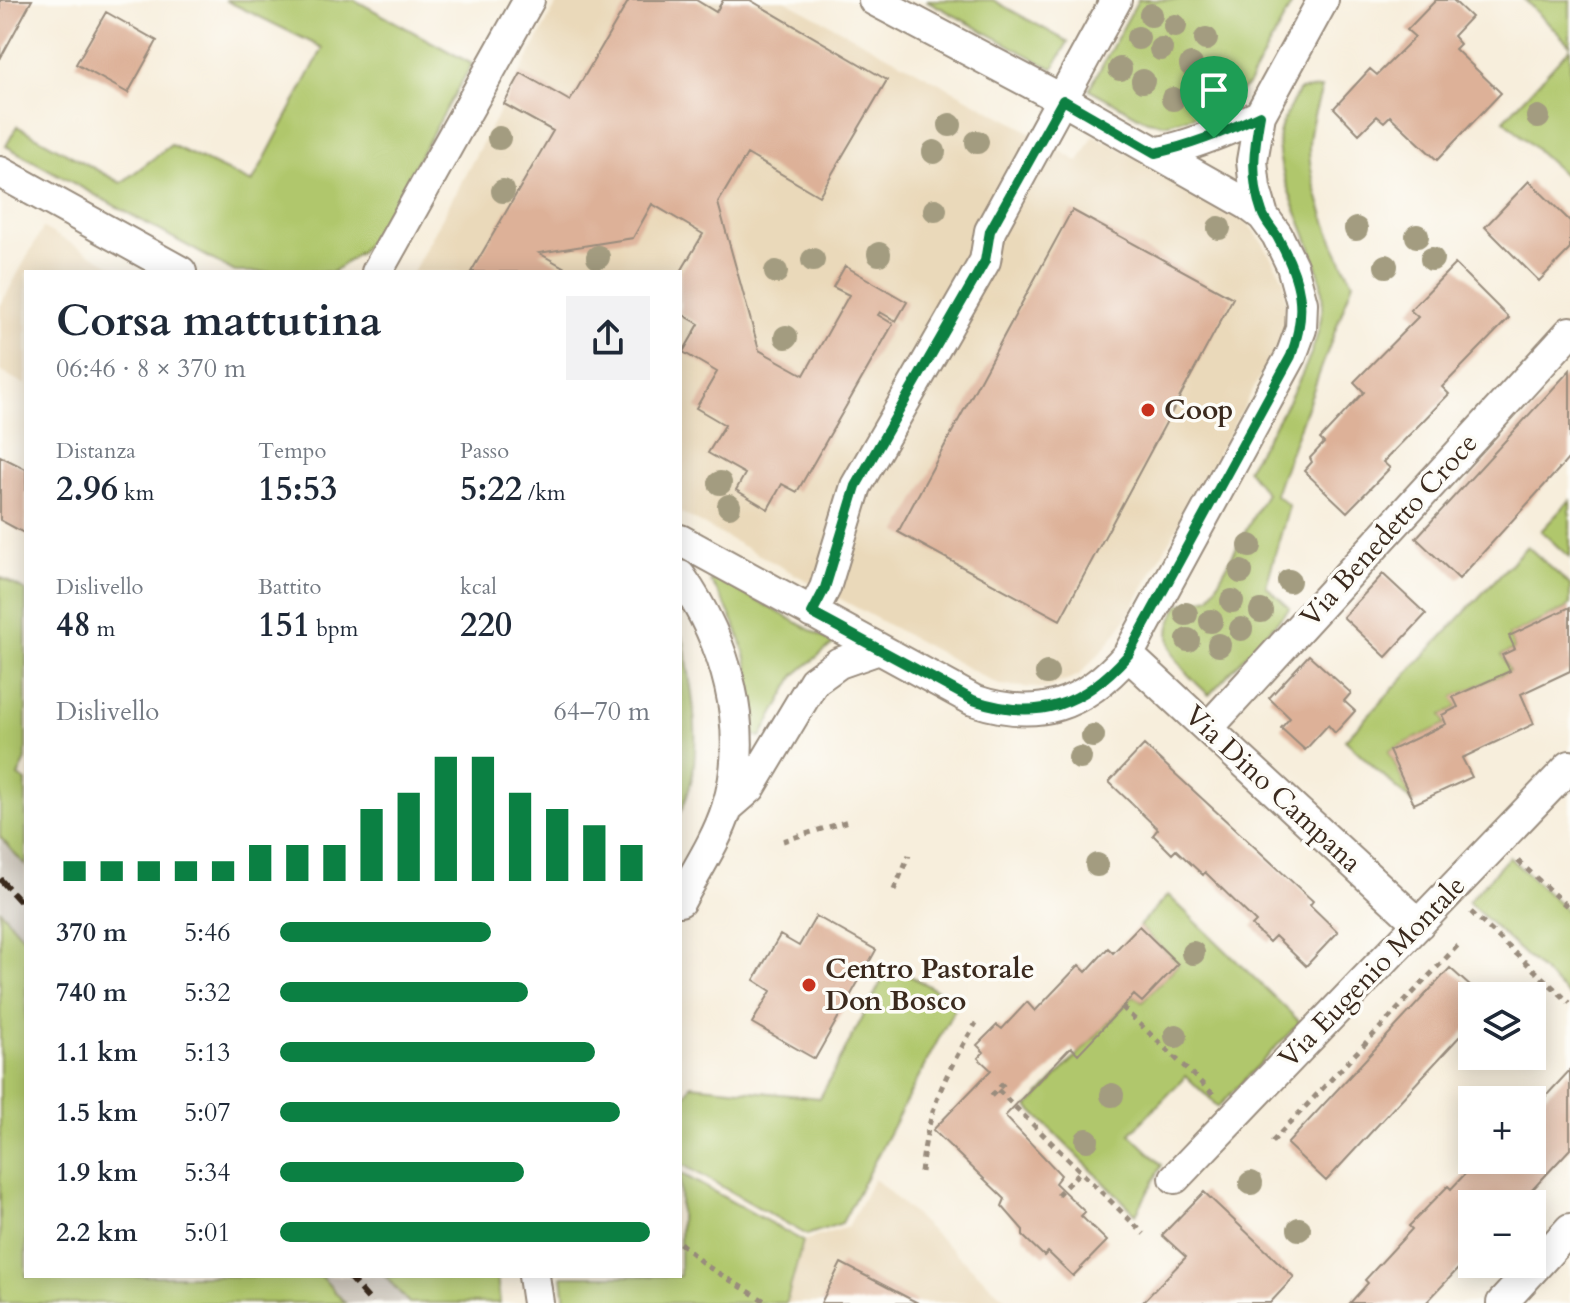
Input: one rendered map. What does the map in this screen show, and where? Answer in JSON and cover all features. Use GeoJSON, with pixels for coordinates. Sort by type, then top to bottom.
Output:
{"type":"FeatureCollection","features":[{"type":"Feature","properties":{"kind":"street"},"geometry":{"type":"LineString","coordinates":[[378,270],[529,0]]}},
{"type":"Feature","properties":{"kind":"street"},"geometry":{"type":"LineString","coordinates":[[682,541],[973,700],[994,707],[1029,712],[1057,707],[1099,684],[1128,655],[1291,356],[1301,329],[1302,303],[1292,266],[1277,235],[1263,216],[1063,100],[874,0]]}},
{"type":"Feature","properties":{"kind":"street"},"geometry":{"type":"LineString","coordinates":[[812,613],[825,588],[856,486],[985,261],[990,231],[1116,0]]}},
{"type":"Feature","properties":{"kind":"street"},"geometry":{"type":"LineString","coordinates":[[1263,216],[1252,161],[1260,115],[1323,0]]}},
{"type":"Feature","properties":{"kind":"street"},"geometry":{"type":"LineString","coordinates":[[1155,153],[1214,138],[1260,115]]}},
{"type":"Feature","properties":{"kind":"street"},"geometry":{"type":"LineString","coordinates":[[0,172],[177,270]]}},
{"type":"Feature","properties":{"kind":"street","name":"Via Benedetto Croce"},"geometry":{"type":"LineString","coordinates":[[1208,728],[1570,332]]}},
{"type":"Feature","properties":{"kind":"street"},"geometry":{"type":"LineString","coordinates":[[682,579],[710,626],[725,662],[737,733],[734,774],[727,808],[682,897]]}},
{"type":"Feature","properties":{"kind":"street"},"geometry":{"type":"LineString","coordinates":[[727,808],[750,788],[814,681],[839,663],[879,649]]}},
{"type":"Feature","properties":{"kind":"street","name":"Via Dino Campana"},"geometry":{"type":"LineString","coordinates":[[1128,655],[1419,924]]}},
{"type":"Feature","properties":{"kind":"street","name":"Via Eugenio Montale"},"geometry":{"type":"LineString","coordinates":[[1175,1178],[1570,766]]}},
{"type":"Feature","properties":{"kind":"street"},"geometry":{"type":"LineString","coordinates":[[1502,1303],[1570,1229]]}},
{"type":"Feature","properties":{"kind":"street"},"geometry":{"type":"LineString","coordinates":[[534,1278],[538,1303]]}},
{"type":"Feature","properties":{"kind":"path"},"geometry":{"type":"LineString","coordinates":[[783,841],[848,821]]}},
{"type":"Feature","properties":{"kind":"path"},"geometry":{"type":"LineString","coordinates":[[1497,842],[1570,909]]}},
{"type":"Feature","properties":{"kind":"path"},"geometry":{"type":"LineString","coordinates":[[894,890],[909,855]]}},
{"type":"Feature","properties":{"kind":"path"},"geometry":{"type":"LineString","coordinates":[[1463,904],[1570,1003]]}},
{"type":"Feature","properties":{"kind":"path"},"geometry":{"type":"LineString","coordinates":[[1272,1142],[1461,942]]}},
{"type":"Feature","properties":{"kind":"path"},"geometry":{"type":"LineString","coordinates":[[1122,1007],[1235,1115]]}},
{"type":"Feature","properties":{"kind":"path"},"geometry":{"type":"LineString","coordinates":[[921,1172],[926,1130],[947,1071],[976,1023]]}},
{"type":"Feature","properties":{"kind":"path"},"geometry":{"type":"LineString","coordinates":[[991,1096],[1004,1083]]}},
{"type":"Feature","properties":{"kind":"path"},"geometry":{"type":"LineString","coordinates":[[998,1090],[1144,1234]]}},
{"type":"Feature","properties":{"kind":"path"},"geometry":{"type":"LineString","coordinates":[[1057,1195],[1081,1171]]}},
{"type":"Feature","properties":{"kind":"path"},"geometry":{"type":"LineString","coordinates":[[682,1245],[705,1265],[768,1303]]}},
{"type":"Feature","properties":{"kind":"shaded area"},"geometry":{"type":"Polygon","coordinates":[[[559,0],[785,0],[1023,128],[1079,162],[1094,135],[1240,213],[1263,243],[1284,280],[1286,310],[1282,337],[1128,616],[1105,648],[1079,675],[1045,689],[999,685],[682,513],[682,270],[414,270],[559,0]]]}},
{"type":"Feature","properties":{"kind":"shaded area"},"geometry":{"type":"Polygon","coordinates":[[[43,228],[120,270],[24,270],[24,384],[0,371],[0,306],[43,228]]]}},
{"type":"Feature","properties":{"kind":"shaded area"},"geometry":{"type":"Polygon","coordinates":[[[0,837],[24,864],[24,938],[0,910],[0,837]]]}},
{"type":"Feature","properties":{"kind":"shaded area"},"geometry":{"type":"Polygon","coordinates":[[[874,1178],[1010,1303],[786,1303],[803,1241],[848,1227],[874,1178]]]}},
{"type":"Feature","properties":{"kind":"shaded area"},"geometry":{"type":"Polygon","coordinates":[[[323,1278],[387,1278],[409,1303],[345,1303],[323,1278]]]}},
{"type":"Feature","properties":{"kind":"green space"},"geometry":{"type":"Polygon","coordinates":[[[225,0],[355,0],[472,64],[378,230],[360,252],[336,270],[231,270],[6,146],[17,126],[121,183],[171,145],[252,183],[323,48],[225,0]]]}},
{"type":"Feature","properties":{"kind":"green space"},"geometry":{"type":"Polygon","coordinates":[[[926,0],[993,0],[1068,42],[1053,69],[926,0]]]}},
{"type":"Feature","properties":{"kind":"green space"},"geometry":{"type":"Polygon","coordinates":[[[1138,0],[1294,0],[1247,86],[1230,101],[1210,112],[1165,124],[1147,121],[1089,89],[1138,0]]]}},
{"type":"Feature","properties":{"kind":"green space"},"geometry":{"type":"Polygon","coordinates":[[[1525,0],[1570,0],[1570,45],[1525,0]]]}},
{"type":"Feature","properties":{"kind":"green space"},"geometry":{"type":"Polygon","coordinates":[[[1570,48],[1570,180],[1504,120],[1570,48]]]}},
{"type":"Feature","properties":{"kind":"green space"},"geometry":{"type":"Polygon","coordinates":[[[1322,88],[1310,133],[1310,163],[1324,217],[1353,282],[1275,494],[1289,506],[1266,586],[1290,608],[1209,695],[1180,665],[1170,643],[1169,632],[1179,605],[1210,597],[1266,493],[1247,469],[1293,393],[1318,330],[1322,289],[1310,244],[1284,176],[1279,134],[1299,90],[1322,88]]]}},
{"type":"Feature","properties":{"kind":"green space"},"geometry":{"type":"Polygon","coordinates":[[[1570,500],[1570,558],[1541,531],[1570,500]]]}},
{"type":"Feature","properties":{"kind":"green space"},"geometry":{"type":"Polygon","coordinates":[[[1527,546],[1570,585],[1570,604],[1509,636],[1515,649],[1502,655],[1510,671],[1454,697],[1458,707],[1442,715],[1446,724],[1389,751],[1414,804],[1345,740],[1527,546]]]}},
{"type":"Feature","properties":{"kind":"green space"},"geometry":{"type":"Polygon","coordinates":[[[0,577],[24,590],[24,764],[18,776],[24,780],[24,864],[0,837],[0,577]]]}},
{"type":"Feature","properties":{"kind":"green space"},"geometry":{"type":"Polygon","coordinates":[[[716,578],[834,643],[795,675],[761,737],[752,735],[750,674],[738,634],[710,581],[716,578]]]}},
{"type":"Feature","properties":{"kind":"green space"},"geometry":{"type":"Polygon","coordinates":[[[682,638],[695,729],[693,772],[682,808],[682,638]]]}},
{"type":"Feature","properties":{"kind":"green space"},"geometry":{"type":"Polygon","coordinates":[[[1509,857],[1570,914],[1570,997],[1468,902],[1509,857]]]}},
{"type":"Feature","properties":{"kind":"green space"},"geometry":{"type":"Polygon","coordinates":[[[1168,895],[1300,1022],[1218,1107],[1186,1076],[1130,1134],[1162,1165],[1136,1214],[1028,1107],[1134,995],[1142,1002],[1178,964],[1139,926],[1168,895]]]}},
{"type":"Feature","properties":{"kind":"green space"},"geometry":{"type":"Polygon","coordinates":[[[0,910],[24,938],[24,1278],[323,1278],[345,1303],[0,1303],[0,910]]]}},
{"type":"Feature","properties":{"kind":"green space"},"geometry":{"type":"Polygon","coordinates":[[[890,965],[958,1002],[842,1223],[807,1235],[682,1164],[682,1101],[691,1085],[820,1098],[890,965]]]}},
{"type":"Feature","properties":{"kind":"green space"},"geometry":{"type":"Polygon","coordinates":[[[682,1174],[803,1241],[786,1303],[565,1303],[562,1278],[682,1278],[682,1174]]]}},
{"type":"Feature","properties":{"kind":"green space"},"geometry":{"type":"Polygon","coordinates":[[[387,1278],[497,1278],[500,1303],[409,1303],[387,1278]]]}},
{"type":"Feature","properties":{"kind":"building"},"geometry":{"type":"Polygon","coordinates":[[[0,0],[32,0],[0,59],[0,0]]]}},
{"type":"Feature","properties":{"kind":"building"},"geometry":{"type":"Polygon","coordinates":[[[629,0],[696,0],[716,12],[723,0],[750,0],[887,80],[819,196],[747,154],[718,203],[759,350],[804,375],[849,295],[833,287],[845,266],[907,302],[896,321],[880,312],[878,315],[893,324],[797,492],[782,484],[768,509],[736,490],[745,474],[708,453],[725,425],[696,408],[717,372],[683,352],[699,324],[682,314],[682,270],[703,234],[652,204],[633,238],[539,253],[569,270],[472,270],[553,131],[504,104],[521,73],[570,101],[629,0]]]}},
{"type":"Feature","properties":{"kind":"building"},"geometry":{"type":"Polygon","coordinates":[[[1436,0],[1453,0],[1471,17],[1453,36],[1460,44],[1455,49],[1501,93],[1437,160],[1390,116],[1384,122],[1377,116],[1359,134],[1334,108],[1370,69],[1377,75],[1415,37],[1407,30],[1436,0]]]}},
{"type":"Feature","properties":{"kind":"building"},"geometry":{"type":"Polygon","coordinates":[[[106,12],[157,41],[128,93],[76,64],[106,12]]]}},
{"type":"Feature","properties":{"kind":"building"},"geometry":{"type":"Polygon","coordinates":[[[1529,181],[1570,221],[1570,249],[1539,281],[1485,227],[1529,181]]]}},
{"type":"Feature","properties":{"kind":"building"},"geometry":{"type":"Polygon","coordinates":[[[1072,210],[1233,298],[1060,620],[898,532],[1072,210]]]}},
{"type":"Feature","properties":{"kind":"building"},"geometry":{"type":"Polygon","coordinates":[[[1455,264],[1509,318],[1442,387],[1449,394],[1383,462],[1390,468],[1347,512],[1304,471],[1312,462],[1310,458],[1324,443],[1320,439],[1364,392],[1354,382],[1418,317],[1410,310],[1455,264]]]}},
{"type":"Feature","properties":{"kind":"building"},"geometry":{"type":"Polygon","coordinates":[[[1570,370],[1570,457],[1459,579],[1416,538],[1570,370]]]}},
{"type":"Feature","properties":{"kind":"building"},"geometry":{"type":"Polygon","coordinates":[[[0,456],[24,468],[24,533],[0,520],[0,456]]]}},
{"type":"Feature","properties":{"kind":"building"},"geometry":{"type":"Polygon","coordinates":[[[1383,574],[1426,614],[1386,657],[1343,617],[1383,574]]]}},
{"type":"Feature","properties":{"kind":"building"},"geometry":{"type":"Polygon","coordinates":[[[1570,607],[1570,671],[1521,694],[1534,724],[1462,758],[1472,777],[1414,804],[1389,751],[1446,724],[1442,715],[1458,707],[1453,697],[1510,671],[1502,655],[1515,649],[1509,636],[1570,607]]]}},
{"type":"Feature","properties":{"kind":"building"},"geometry":{"type":"Polygon","coordinates":[[[1309,655],[1351,693],[1344,701],[1355,711],[1335,733],[1328,725],[1305,750],[1281,728],[1290,718],[1269,698],[1309,655]]]}},
{"type":"Feature","properties":{"kind":"building"},"geometry":{"type":"Polygon","coordinates":[[[1144,745],[1313,901],[1310,905],[1338,932],[1306,966],[1275,936],[1269,942],[1252,926],[1256,922],[1205,872],[1203,875],[1176,850],[1172,854],[1153,835],[1158,829],[1109,782],[1144,745]]]}},
{"type":"Feature","properties":{"kind":"building","name":"Centro Pastorale Don Bosco"},"geometry":{"type":"Polygon","coordinates":[[[816,916],[876,950],[815,1059],[752,1023],[771,991],[754,980],[780,935],[799,946],[816,916]]]}},
{"type":"Feature","properties":{"kind":"building"},"geometry":{"type":"Polygon","coordinates":[[[1139,926],[1178,964],[1142,1002],[1134,995],[1078,1054],[1071,1047],[1005,1116],[1061,1175],[1055,1183],[1085,1212],[1081,1216],[1107,1241],[1073,1276],[1048,1252],[1044,1256],[1023,1236],[1023,1230],[1002,1206],[1005,1199],[933,1130],[991,1070],[978,1058],[984,1052],[977,1045],[997,1025],[1002,1029],[1027,1002],[1035,1011],[1079,965],[1086,972],[1108,948],[1113,953],[1139,926]]]}},
{"type":"Feature","properties":{"kind":"building"},"geometry":{"type":"Polygon","coordinates":[[[1450,968],[1465,982],[1458,982],[1458,1038],[1326,1181],[1287,1144],[1450,968]]]}},
{"type":"Feature","properties":{"kind":"building"},"geometry":{"type":"Polygon","coordinates":[[[1570,1070],[1570,1149],[1532,1190],[1458,1190],[1458,1269],[1426,1303],[1350,1303],[1368,1283],[1365,1280],[1412,1229],[1409,1226],[1448,1186],[1451,1189],[1465,1174],[1546,1174],[1546,1096],[1570,1070]]]}},
{"type":"Feature","properties":{"kind":"building"},"geometry":{"type":"Polygon","coordinates":[[[1204,1192],[1294,1277],[1270,1303],[1142,1303],[1186,1257],[1162,1235],[1204,1192]]]}},
{"type":"Feature","properties":{"kind":"building"},"geometry":{"type":"Polygon","coordinates":[[[841,1263],[918,1303],[821,1303],[841,1263]]]}},
{"type":"Feature","properties":{"kind":"railway"},"geometry":{"type":"LineString","coordinates":[[0,879],[24,906]]}},
{"type":"Feature","properties":{"kind":"railway"},"geometry":{"type":"LineString","coordinates":[[350,1278],[372,1303]]}},
{"type":"Feature","properties":{"kind":"place","name":"Coop"},"geometry":{"type":"Point","coordinates":[1148,410]}},
{"type":"Feature","properties":{"kind":"place","name":"Centro Pastorale Don Bosco"},"geometry":{"type":"Point","coordinates":[809,985]}},
{"type":"Feature","properties":{"kind":"route"},"geometry":{"type":"LineString","coordinates":[[1063,100],[1155,153],[1214,138],[1260,115],[1252,161],[1255,188],[1263,216],[1277,235],[1292,266],[1302,303],[1301,329],[1291,356],[1128,655],[1099,684],[1081,696],[1057,707],[1029,712],[994,707],[973,700],[812,613],[825,588],[856,486],[985,261],[990,231],[1063,100]]}}]}
